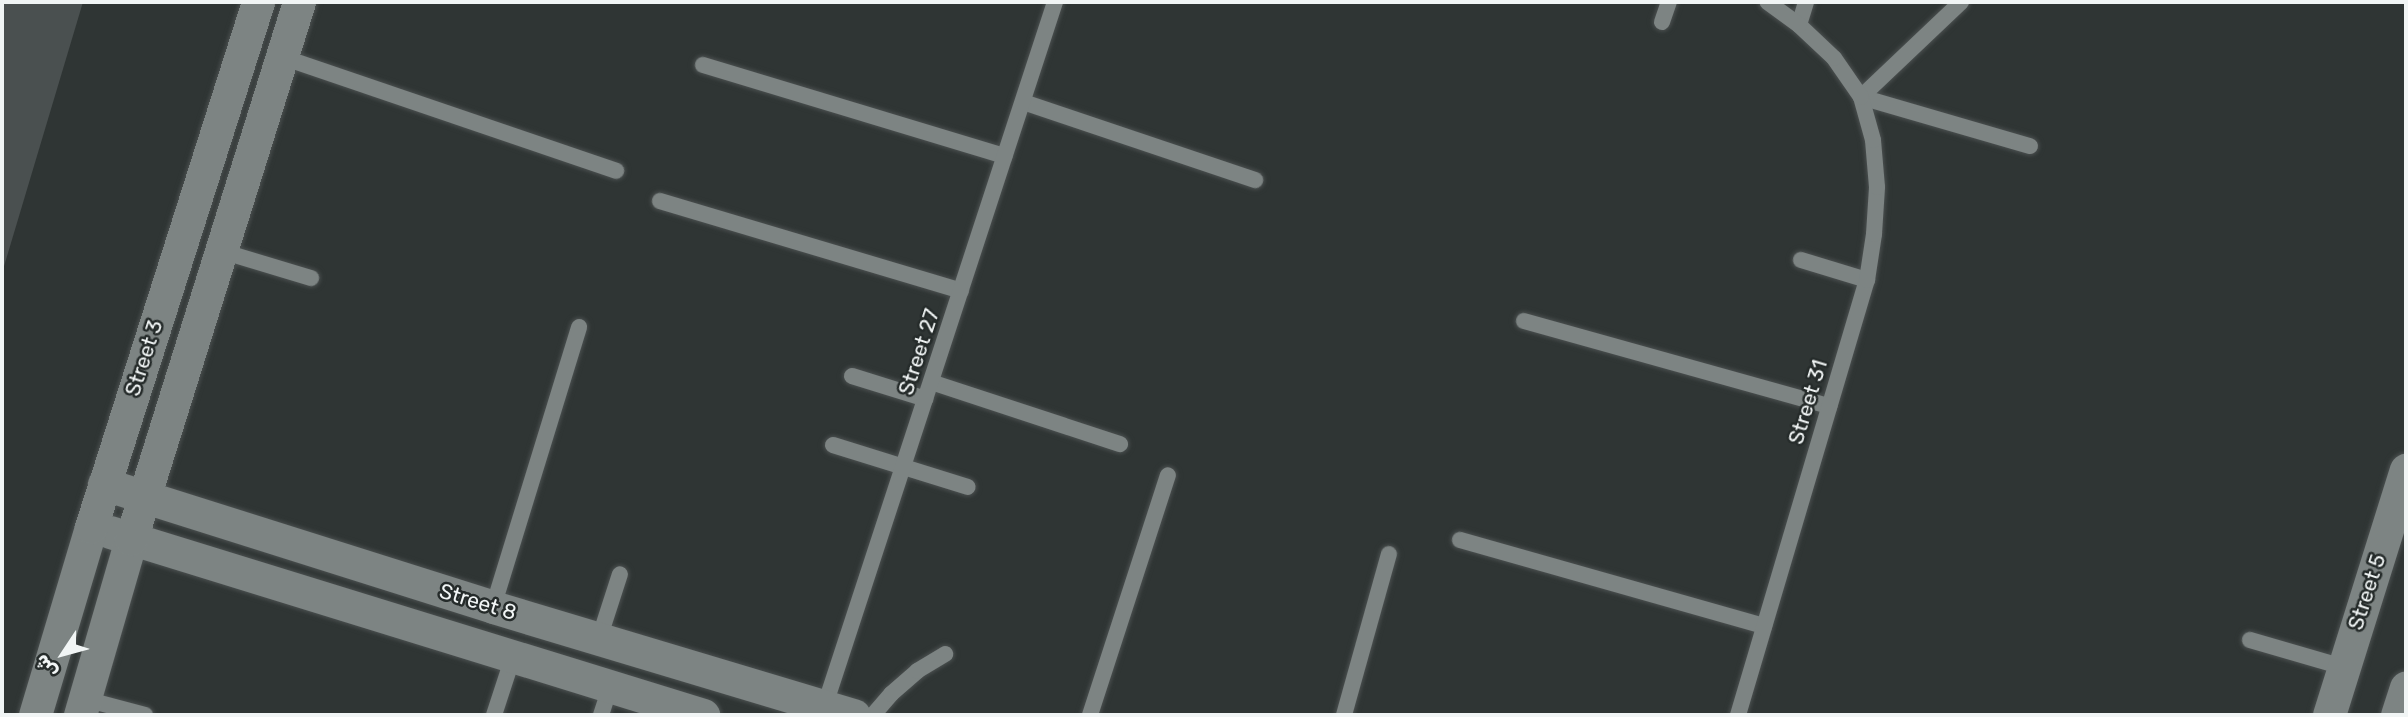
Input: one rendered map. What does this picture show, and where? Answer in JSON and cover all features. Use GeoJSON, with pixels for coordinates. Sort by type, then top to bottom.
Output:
{"type":"FeatureCollection","features":[{"type":"Feature","properties":{"kind":"street","name":"Street 3"},"geometry":{"type":"LineString","coordinates":[[35,715],[104,484],[258,2]]}},
{"type":"Feature","properties":{"kind":"street","name":"Street 3"},"geometry":{"type":"LineString","coordinates":[[83,707],[131,539],[299,2]]}},
{"type":"Feature","properties":{"kind":"street","name":"Street 5"},"geometry":{"type":"LineString","coordinates":[[2329,715],[2406,470]]}},
{"type":"Feature","properties":{"kind":"street","name":"Street 8"},"geometry":{"type":"LineString","coordinates":[[104,484],[834,712]]}},
{"type":"Feature","properties":{"kind":"street","name":"Street 8"},"geometry":{"type":"LineString","coordinates":[[91,527],[513,657],[606,701],[703,715]]}},
{"type":"Feature","properties":{"kind":"street"},"geometry":{"type":"LineString","coordinates":[[2398,715],[2406,687]]}},
{"type":"Feature","properties":{"kind":"lane","name":"Street 27"},"geometry":{"type":"LineString","coordinates":[[834,712],[903,467],[1055,2]]}},
{"type":"Feature","properties":{"kind":"lane"},"geometry":{"type":"LineString","coordinates":[[1662,22],[1669,2]]}},
{"type":"Feature","properties":{"kind":"lane","name":"Street 31"},"geometry":{"type":"LineString","coordinates":[[1738,715],[1867,280],[1877,187],[1873,140],[1861,97],[1834,58],[1800,25],[1767,2]]}},
{"type":"Feature","properties":{"kind":"lane"},"geometry":{"type":"LineString","coordinates":[[1800,25],[1806,2]]}},
{"type":"Feature","properties":{"kind":"lane"},"geometry":{"type":"LineString","coordinates":[[1861,97],[1961,2]]}},
{"type":"Feature","properties":{"kind":"lane"},"geometry":{"type":"LineString","coordinates":[[282,57],[616,171]]}},
{"type":"Feature","properties":{"kind":"lane"},"geometry":{"type":"LineString","coordinates":[[703,65],[1005,156]]}},
{"type":"Feature","properties":{"kind":"lane"},"geometry":{"type":"LineString","coordinates":[[1861,97],[2030,146]]}},
{"type":"Feature","properties":{"kind":"lane"},"geometry":{"type":"LineString","coordinates":[[1023,102],[1255,180]]}},
{"type":"Feature","properties":{"kind":"lane"},"geometry":{"type":"LineString","coordinates":[[660,201],[961,291]]}},
{"type":"Feature","properties":{"kind":"lane"},"geometry":{"type":"LineString","coordinates":[[221,251],[311,278]]}},
{"type":"Feature","properties":{"kind":"lane"},"geometry":{"type":"LineString","coordinates":[[1801,260],[1867,280]]}},
{"type":"Feature","properties":{"kind":"lane"},"geometry":{"type":"LineString","coordinates":[[1524,321],[1829,406]]}},
{"type":"Feature","properties":{"kind":"lane"},"geometry":{"type":"LineString","coordinates":[[494,607],[579,327]]}},
{"type":"Feature","properties":{"kind":"lane"},"geometry":{"type":"LineString","coordinates":[[852,376],[928,391],[1120,444]]}},
{"type":"Feature","properties":{"kind":"lane"},"geometry":{"type":"LineString","coordinates":[[834,445],[968,487]]}},
{"type":"Feature","properties":{"kind":"lane"},"geometry":{"type":"LineString","coordinates":[[1090,715],[1168,475]]}},
{"type":"Feature","properties":{"kind":"lane"},"geometry":{"type":"LineString","coordinates":[[1460,540],[1765,626]]}},
{"type":"Feature","properties":{"kind":"lane"},"geometry":{"type":"LineString","coordinates":[[1344,715],[1389,554]]}},
{"type":"Feature","properties":{"kind":"lane"},"geometry":{"type":"LineString","coordinates":[[598,639],[620,574]]}},
{"type":"Feature","properties":{"kind":"lane"},"geometry":{"type":"LineString","coordinates":[[2250,640],[2343,667]]}},
{"type":"Feature","properties":{"kind":"lane"},"geometry":{"type":"LineString","coordinates":[[873,715],[891,694],[917,671],[945,654]]}},
{"type":"Feature","properties":{"kind":"lane"},"geometry":{"type":"LineString","coordinates":[[494,715],[513,657]]}},
{"type":"Feature","properties":{"kind":"lane"},"geometry":{"type":"LineString","coordinates":[[83,707],[145,715]]}},
{"type":"Feature","properties":{"kind":"building"},"geometry":{"type":"Polygon","coordinates":[[[2,2],[83,2],[2,273],[2,2]]]}}]}
